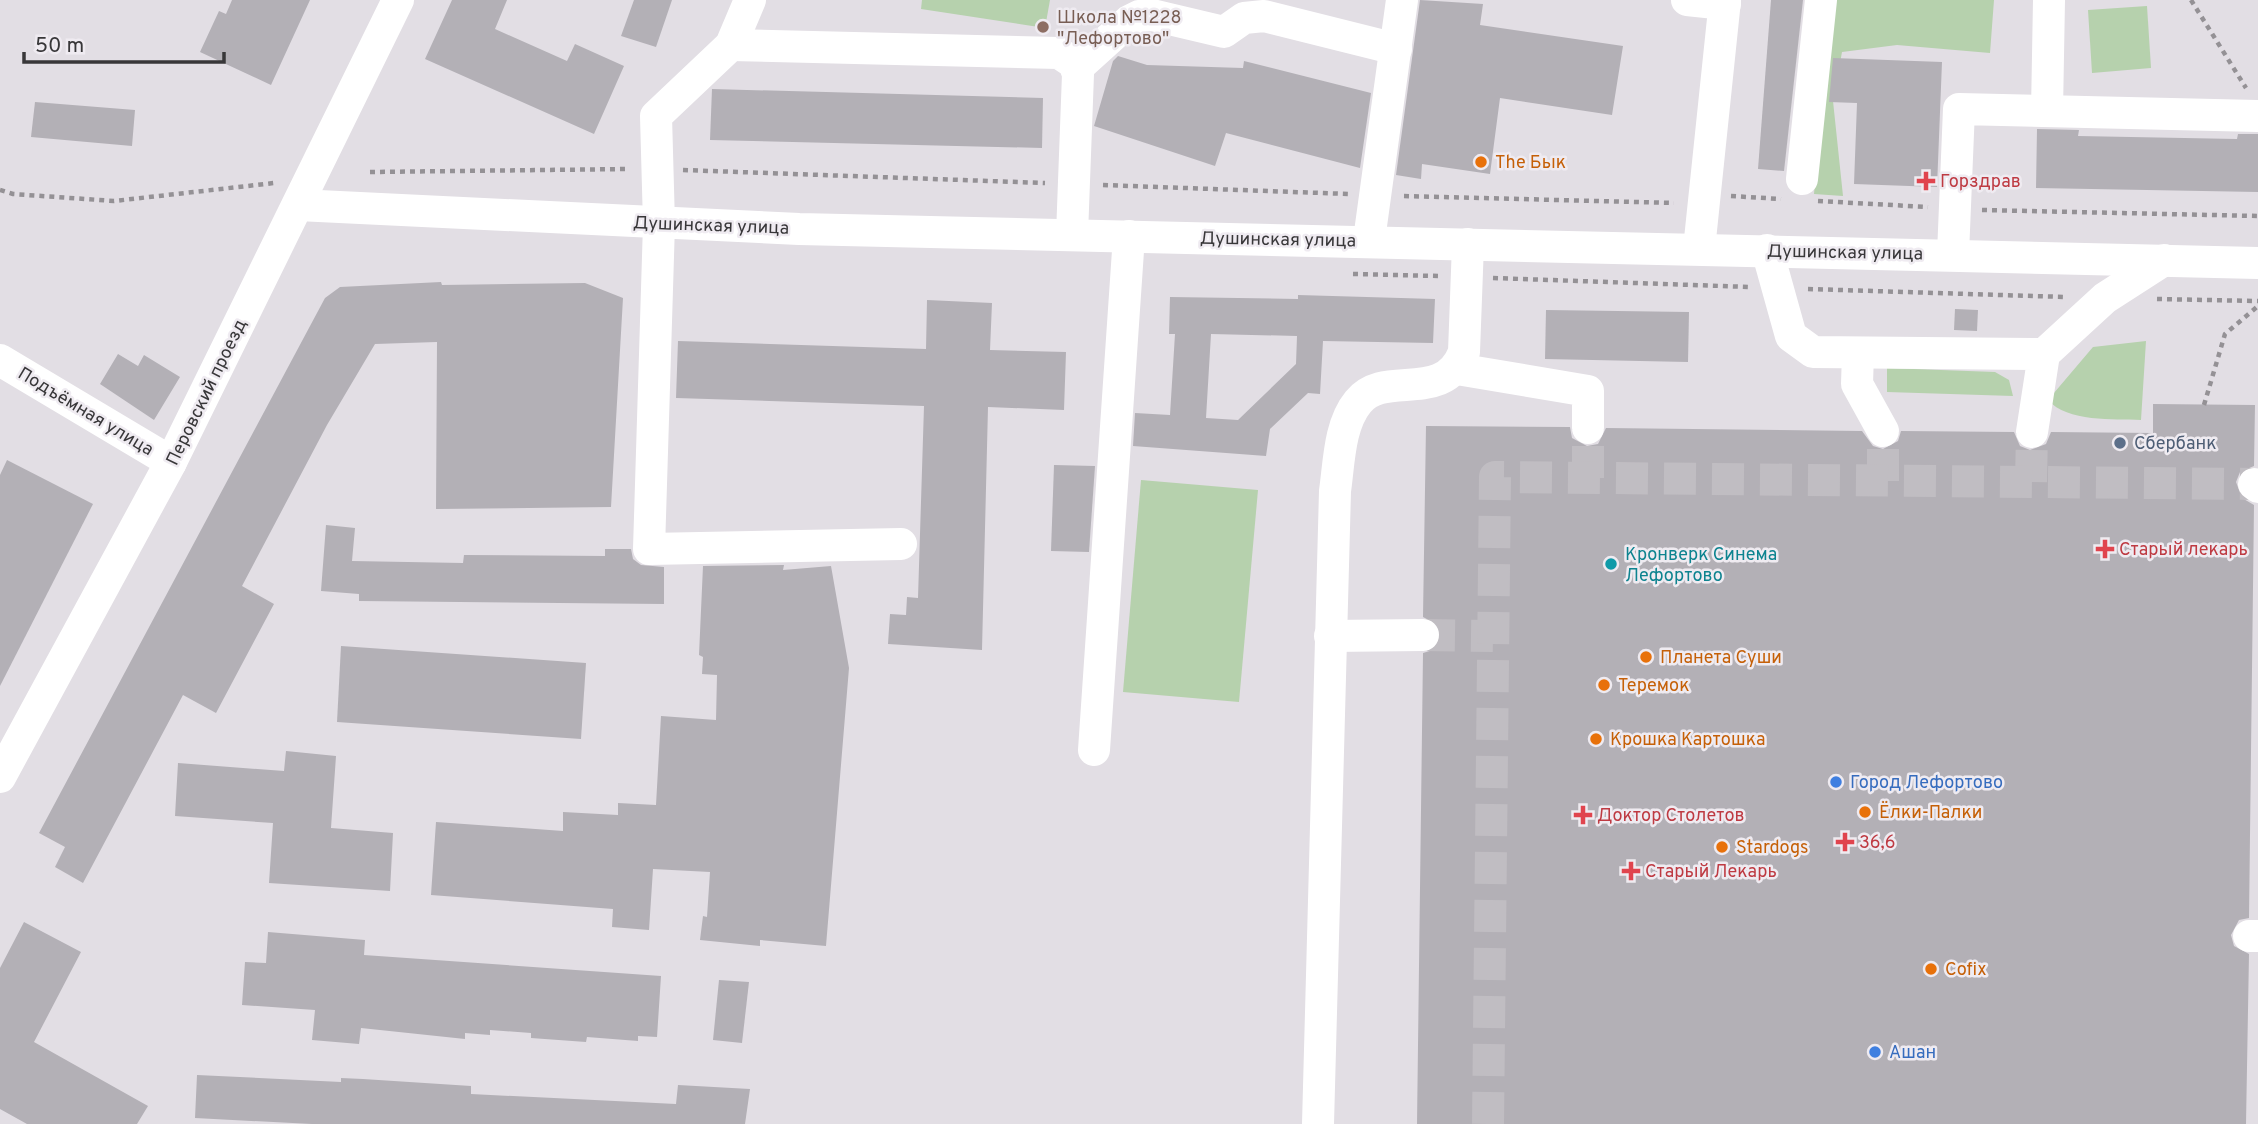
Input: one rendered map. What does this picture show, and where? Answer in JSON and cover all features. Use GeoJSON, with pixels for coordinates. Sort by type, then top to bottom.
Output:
{"type":"FeatureCollection","features":[{"type":"Feature","properties":{"kind":"street","name":"Перовский проезд"},"geometry":{"type":"LineString","coordinates":[[0,777],[171,462],[398,0]]}},
{"type":"Feature","properties":{"kind":"street"},"geometry":{"type":"LineString","coordinates":[[750,0],[731,45],[656,116],[659,224],[649,549],[901,544]]}},
{"type":"Feature","properties":{"kind":"street"},"geometry":{"type":"LineString","coordinates":[[1369,240],[1402,0]]}},
{"type":"Feature","properties":{"kind":"street"},"geometry":{"type":"LineString","coordinates":[[1687,0],[1725,2],[1699,249]]}},
{"type":"Feature","properties":{"kind":"street"},"geometry":{"type":"LineString","coordinates":[[1802,178],[1821,0]]}},
{"type":"Feature","properties":{"kind":"street"},"geometry":{"type":"LineString","coordinates":[[2047,111],[2049,0]]}},
{"type":"Feature","properties":{"kind":"street"},"geometry":{"type":"LineString","coordinates":[[1077,68],[1129,21],[1145,15],[1224,32],[1250,16],[1264,16],[1396,48]]}},
{"type":"Feature","properties":{"kind":"street"},"geometry":{"type":"LineString","coordinates":[[731,45],[1059,53],[1066,56],[1077,68],[1076,184],[1072,235]]}},
{"type":"Feature","properties":{"kind":"street"},"geometry":{"type":"LineString","coordinates":[[1953,254],[1959,109],[2047,111],[2254,105]]}},
{"type":"Feature","properties":{"kind":"street","name":"Душинская улица"},"geometry":{"type":"LineString","coordinates":[[298,205],[358,206],[659,224],[2258,263]]}},
{"type":"Feature","properties":{"kind":"street"},"geometry":{"type":"LineString","coordinates":[[1094,750],[1129,236]]}},
{"type":"Feature","properties":{"kind":"street"},"geometry":{"type":"LineString","coordinates":[[1318,1124],[1335,491],[1344,433],[1358,401],[1377,390],[1440,381],[1457,369],[1464,352],[1468,243]]}},
{"type":"Feature","properties":{"kind":"street"},"geometry":{"type":"LineString","coordinates":[[1768,250],[1791,335],[1813,352],[2044,354]]}},
{"type":"Feature","properties":{"kind":"street"},"geometry":{"type":"LineString","coordinates":[[2032,432],[2044,354],[2105,299],[2164,260]]}},
{"type":"Feature","properties":{"kind":"street"},"geometry":{"type":"LineString","coordinates":[[1858,353],[1857,384],[1883,431]]}},
{"type":"Feature","properties":{"kind":"street","name":"Подъёмная улица"},"geometry":{"type":"LineString","coordinates":[[0,360],[171,462]]}},
{"type":"Feature","properties":{"kind":"street"},"geometry":{"type":"LineString","coordinates":[[1457,369],[1588,391],[1588,428]]}},
{"type":"Feature","properties":{"kind":"street"},"geometry":{"type":"LineString","coordinates":[[1330,636],[1423,635]]}},
{"type":"Feature","properties":{"kind":"path"},"geometry":{"type":"LineString","coordinates":[[2191,0],[2254,105]]}},
{"type":"Feature","properties":{"kind":"path"},"geometry":{"type":"LineString","coordinates":[[370,172],[658,169],[1672,205],[1681,194],[1704,195]]}},
{"type":"Feature","properties":{"kind":"path"},"geometry":{"type":"LineString","coordinates":[[0,190],[13,194],[114,201],[274,183]]}},
{"type":"Feature","properties":{"kind":"path"},"geometry":{"type":"LineString","coordinates":[[2204,405],[2225,334],[2258,306]]}},
{"type":"Feature","properties":{"kind":"green space"},"geometry":{"type":"Polygon","coordinates":[[[922,0],[1050,0],[1045,28],[921,9],[922,0]]]}},
{"type":"Feature","properties":{"kind":"green space"},"geometry":{"type":"Polygon","coordinates":[[[1830,0],[1994,0],[1990,53],[1897,45],[1842,52],[1833,101],[1843,196],[1814,194],[1830,0]]]}},
{"type":"Feature","properties":{"kind":"green space"},"geometry":{"type":"Polygon","coordinates":[[[2147,6],[2151,68],[2092,73],[2088,10],[2147,6]]]}},
{"type":"Feature","properties":{"kind":"green space"},"geometry":{"type":"Polygon","coordinates":[[[2146,341],[2141,420],[2079,416],[2056,407],[2048,400],[2093,347],[2146,341]]]}},
{"type":"Feature","properties":{"kind":"green space"},"geometry":{"type":"Polygon","coordinates":[[[1887,368],[1995,372],[2009,380],[2013,396],[1887,392],[1887,368]]]}},
{"type":"Feature","properties":{"kind":"green space"},"geometry":{"type":"Polygon","coordinates":[[[1141,480],[1258,490],[1239,702],[1123,692],[1141,480]]]}},
{"type":"Feature","properties":{"kind":"building"},"geometry":{"type":"Polygon","coordinates":[[[232,0],[310,0],[271,85],[200,52],[219,11],[226,14],[232,0]]]}},
{"type":"Feature","properties":{"kind":"building"},"geometry":{"type":"Polygon","coordinates":[[[452,0],[507,0],[495,29],[567,61],[575,44],[624,66],[594,134],[425,59],[452,0]]]}},
{"type":"Feature","properties":{"kind":"building"},"geometry":{"type":"Polygon","coordinates":[[[634,0],[672,0],[656,47],[621,36],[634,0]]]}},
{"type":"Feature","properties":{"kind":"building"},"geometry":{"type":"Polygon","coordinates":[[[1420,0],[1483,4],[1480,25],[1623,46],[1612,115],[1500,98],[1490,174],[1422,164],[1421,179],[1396,175],[1420,0]]]}},
{"type":"Feature","properties":{"kind":"building"},"geometry":{"type":"Polygon","coordinates":[[[1771,0],[1803,0],[1784,171],[1758,169],[1771,0]]]}},
{"type":"Feature","properties":{"kind":"building"},"geometry":{"type":"Polygon","coordinates":[[[1118,56],[1147,65],[1243,68],[1244,61],[1371,93],[1360,168],[1226,133],[1215,166],[1094,126],[1113,61],[1118,56]]]}},
{"type":"Feature","properties":{"kind":"building"},"geometry":{"type":"Polygon","coordinates":[[[1833,58],[1942,62],[1937,187],[1854,184],[1857,103],[1829,102],[1833,58]]]}},
{"type":"Feature","properties":{"kind":"building"},"geometry":{"type":"Polygon","coordinates":[[[712,89],[1043,98],[1042,148],[710,140],[712,89]]]}},
{"type":"Feature","properties":{"kind":"building"},"geometry":{"type":"Polygon","coordinates":[[[35,102],[135,110],[132,146],[31,137],[35,102]]]}},
{"type":"Feature","properties":{"kind":"building"},"geometry":{"type":"Polygon","coordinates":[[[2037,129],[2079,130],[2078,136],[2237,139],[2238,134],[2258,134],[2258,192],[2036,188],[2037,129]]]}},
{"type":"Feature","properties":{"kind":"building"},"geometry":{"type":"Polygon","coordinates":[[[441,282],[442,285],[585,283],[623,298],[611,507],[436,509],[437,342],[375,344],[327,425],[242,586],[274,604],[216,713],[183,695],[83,883],[55,867],[65,847],[39,833],[325,298],[340,287],[441,282]]]}},
{"type":"Feature","properties":{"kind":"building"},"geometry":{"type":"Polygon","coordinates":[[[1298,295],[1435,299],[1433,343],[1323,341],[1320,394],[1308,393],[1270,429],[1266,456],[1133,446],[1135,413],[1170,415],[1175,334],[1169,334],[1170,297],[1298,299],[1298,295]],[[1211,334],[1206,418],[1238,420],[1296,364],[1297,336],[1211,334]]]}},
{"type":"Feature","properties":{"kind":"building"},"geometry":{"type":"Polygon","coordinates":[[[927,300],[992,303],[990,350],[1066,352],[1064,410],[988,407],[982,650],[888,644],[890,614],[906,615],[907,597],[918,598],[924,406],[676,398],[678,341],[926,349],[927,300]]]}},
{"type":"Feature","properties":{"kind":"building"},"geometry":{"type":"Polygon","coordinates":[[[1955,309],[1978,310],[1977,331],[1954,330],[1955,309]]]}},
{"type":"Feature","properties":{"kind":"building"},"geometry":{"type":"Polygon","coordinates":[[[1546,310],[1689,312],[1688,362],[1545,359],[1546,310]]]}},
{"type":"Feature","properties":{"kind":"building"},"geometry":{"type":"Polygon","coordinates":[[[118,354],[138,366],[144,355],[180,377],[154,420],[100,384],[118,354]]]}},
{"type":"Feature","properties":{"kind":"building","name":"Город Лефортово"},"geometry":{"type":"Polygon","coordinates":[[[2153,404],[2255,405],[2254,466],[2240,472],[2236,482],[2242,498],[2254,505],[2249,918],[2239,920],[2231,935],[2234,946],[2249,954],[2246,1124],[1417,1124],[1423,653],[1433,650],[1441,635],[1438,625],[1423,617],[1426,426],[1570,427],[1572,438],[1587,446],[1598,444],[1606,428],[1862,431],[1873,446],[1883,449],[1898,441],[1901,431],[2014,432],[2020,446],[2030,450],[2046,444],[2051,432],[2153,433],[2153,404]]]}},
{"type":"Feature","properties":{"kind":"building"},"geometry":{"type":"Polygon","coordinates":[[[7,460],[93,504],[0,686],[0,475],[7,460]]]}},
{"type":"Feature","properties":{"kind":"building"},"geometry":{"type":"Polygon","coordinates":[[[1054,465],[1095,466],[1089,552],[1051,551],[1054,465]]]}},
{"type":"Feature","properties":{"kind":"building"},"geometry":{"type":"Polygon","coordinates":[[[326,525],[355,528],[352,561],[463,563],[464,555],[605,556],[605,549],[631,549],[633,559],[641,565],[664,567],[664,604],[359,601],[359,594],[321,591],[326,525]]]}},
{"type":"Feature","properties":{"kind":"building"},"geometry":{"type":"Polygon","coordinates":[[[784,565],[783,570],[831,566],[849,668],[826,946],[760,940],[760,946],[700,940],[703,916],[707,917],[710,872],[653,869],[649,930],[612,927],[613,909],[431,895],[436,822],[563,831],[563,812],[618,815],[618,803],[656,805],[661,716],[716,720],[717,675],[702,674],[703,657],[699,655],[703,566],[784,565]]]}},
{"type":"Feature","properties":{"kind":"building"},"geometry":{"type":"Polygon","coordinates":[[[341,646],[586,663],[581,739],[337,722],[341,646]]]}},
{"type":"Feature","properties":{"kind":"building"},"geometry":{"type":"Polygon","coordinates":[[[286,751],[336,756],[331,828],[393,833],[390,891],[269,883],[273,823],[175,816],[178,763],[284,771],[286,751]]]}},
{"type":"Feature","properties":{"kind":"building"},"geometry":{"type":"Polygon","coordinates":[[[24,922],[81,952],[34,1042],[148,1106],[137,1124],[27,1124],[0,1109],[0,968],[24,922]]]}},
{"type":"Feature","properties":{"kind":"building"},"geometry":{"type":"Polygon","coordinates":[[[268,932],[365,940],[364,955],[661,976],[657,1037],[638,1036],[638,1041],[587,1037],[586,1042],[531,1038],[531,1033],[490,1030],[490,1035],[465,1033],[465,1039],[361,1028],[359,1044],[312,1040],[315,1010],[242,1005],[245,962],[266,963],[268,932]]]}},
{"type":"Feature","properties":{"kind":"building"},"geometry":{"type":"Polygon","coordinates":[[[719,980],[749,982],[742,1043],[713,1040],[719,980]]]}},
{"type":"Feature","properties":{"kind":"building"},"geometry":{"type":"Polygon","coordinates":[[[197,1075],[341,1082],[341,1078],[363,1079],[471,1086],[471,1094],[676,1104],[678,1085],[750,1089],[745,1124],[312,1124],[195,1118],[197,1075]]]}},
{"type":"Feature","properties":{"kind":"tunnel"},"geometry":{"type":"LineString","coordinates":[[1588,428],[1588,478]]}},
{"type":"Feature","properties":{"kind":"tunnel"},"geometry":{"type":"LineString","coordinates":[[1883,431],[1883,481]]}},
{"type":"Feature","properties":{"kind":"tunnel"},"geometry":{"type":"LineString","coordinates":[[2031,482],[2032,432]]}},
{"type":"Feature","properties":{"kind":"tunnel"},"geometry":{"type":"LineString","coordinates":[[1488,1124],[1495,477],[2254,484]]}},
{"type":"Feature","properties":{"kind":"tunnel"},"geometry":{"type":"LineString","coordinates":[[1423,635],[1493,636]]}},
{"type":"Feature","properties":{"kind":"place","name":"Школа №1228 \"Лефортово\""},"geometry":{"type":"Point","coordinates":[1043,27]}},
{"type":"Feature","properties":{"kind":"place","name":"The Бык"},"geometry":{"type":"Point","coordinates":[1481,162]}},
{"type":"Feature","properties":{"kind":"place","name":"Горздрав"},"geometry":{"type":"Point","coordinates":[1926,181]}},
{"type":"Feature","properties":{"kind":"place","name":"Сбербанк"},"geometry":{"type":"Point","coordinates":[2120,443]}},
{"type":"Feature","properties":{"kind":"place","name":"Старый лекарь"},"geometry":{"type":"Point","coordinates":[2105,549]}},
{"type":"Feature","properties":{"kind":"place","name":"Кронверк Синема Лефортово"},"geometry":{"type":"Point","coordinates":[1611,564]}},
{"type":"Feature","properties":{"kind":"place","name":"Планета Суши"},"geometry":{"type":"Point","coordinates":[1646,657]}},
{"type":"Feature","properties":{"kind":"place","name":"Теремок"},"geometry":{"type":"Point","coordinates":[1604,685]}},
{"type":"Feature","properties":{"kind":"place","name":"Крошка Картошка"},"geometry":{"type":"Point","coordinates":[1596,739]}},
{"type":"Feature","properties":{"kind":"place","name":"Город Лефортово"},"geometry":{"type":"Point","coordinates":[1836,782]}},
{"type":"Feature","properties":{"kind":"place","name":"Ёлки-Палки"},"geometry":{"type":"Point","coordinates":[1865,812]}},
{"type":"Feature","properties":{"kind":"place","name":"Доктор Столетов"},"geometry":{"type":"Point","coordinates":[1583,815]}},
{"type":"Feature","properties":{"kind":"place","name":"36,6"},"geometry":{"type":"Point","coordinates":[1845,842]}},
{"type":"Feature","properties":{"kind":"place","name":"Stardogs"},"geometry":{"type":"Point","coordinates":[1722,847]}},
{"type":"Feature","properties":{"kind":"place","name":"Старый Лекарь"},"geometry":{"type":"Point","coordinates":[1631,871]}},
{"type":"Feature","properties":{"kind":"place","name":"Cofix"},"geometry":{"type":"Point","coordinates":[1931,969]}},
{"type":"Feature","properties":{"kind":"place","name":"Ашан"},"geometry":{"type":"Point","coordinates":[1875,1052]}}]}
